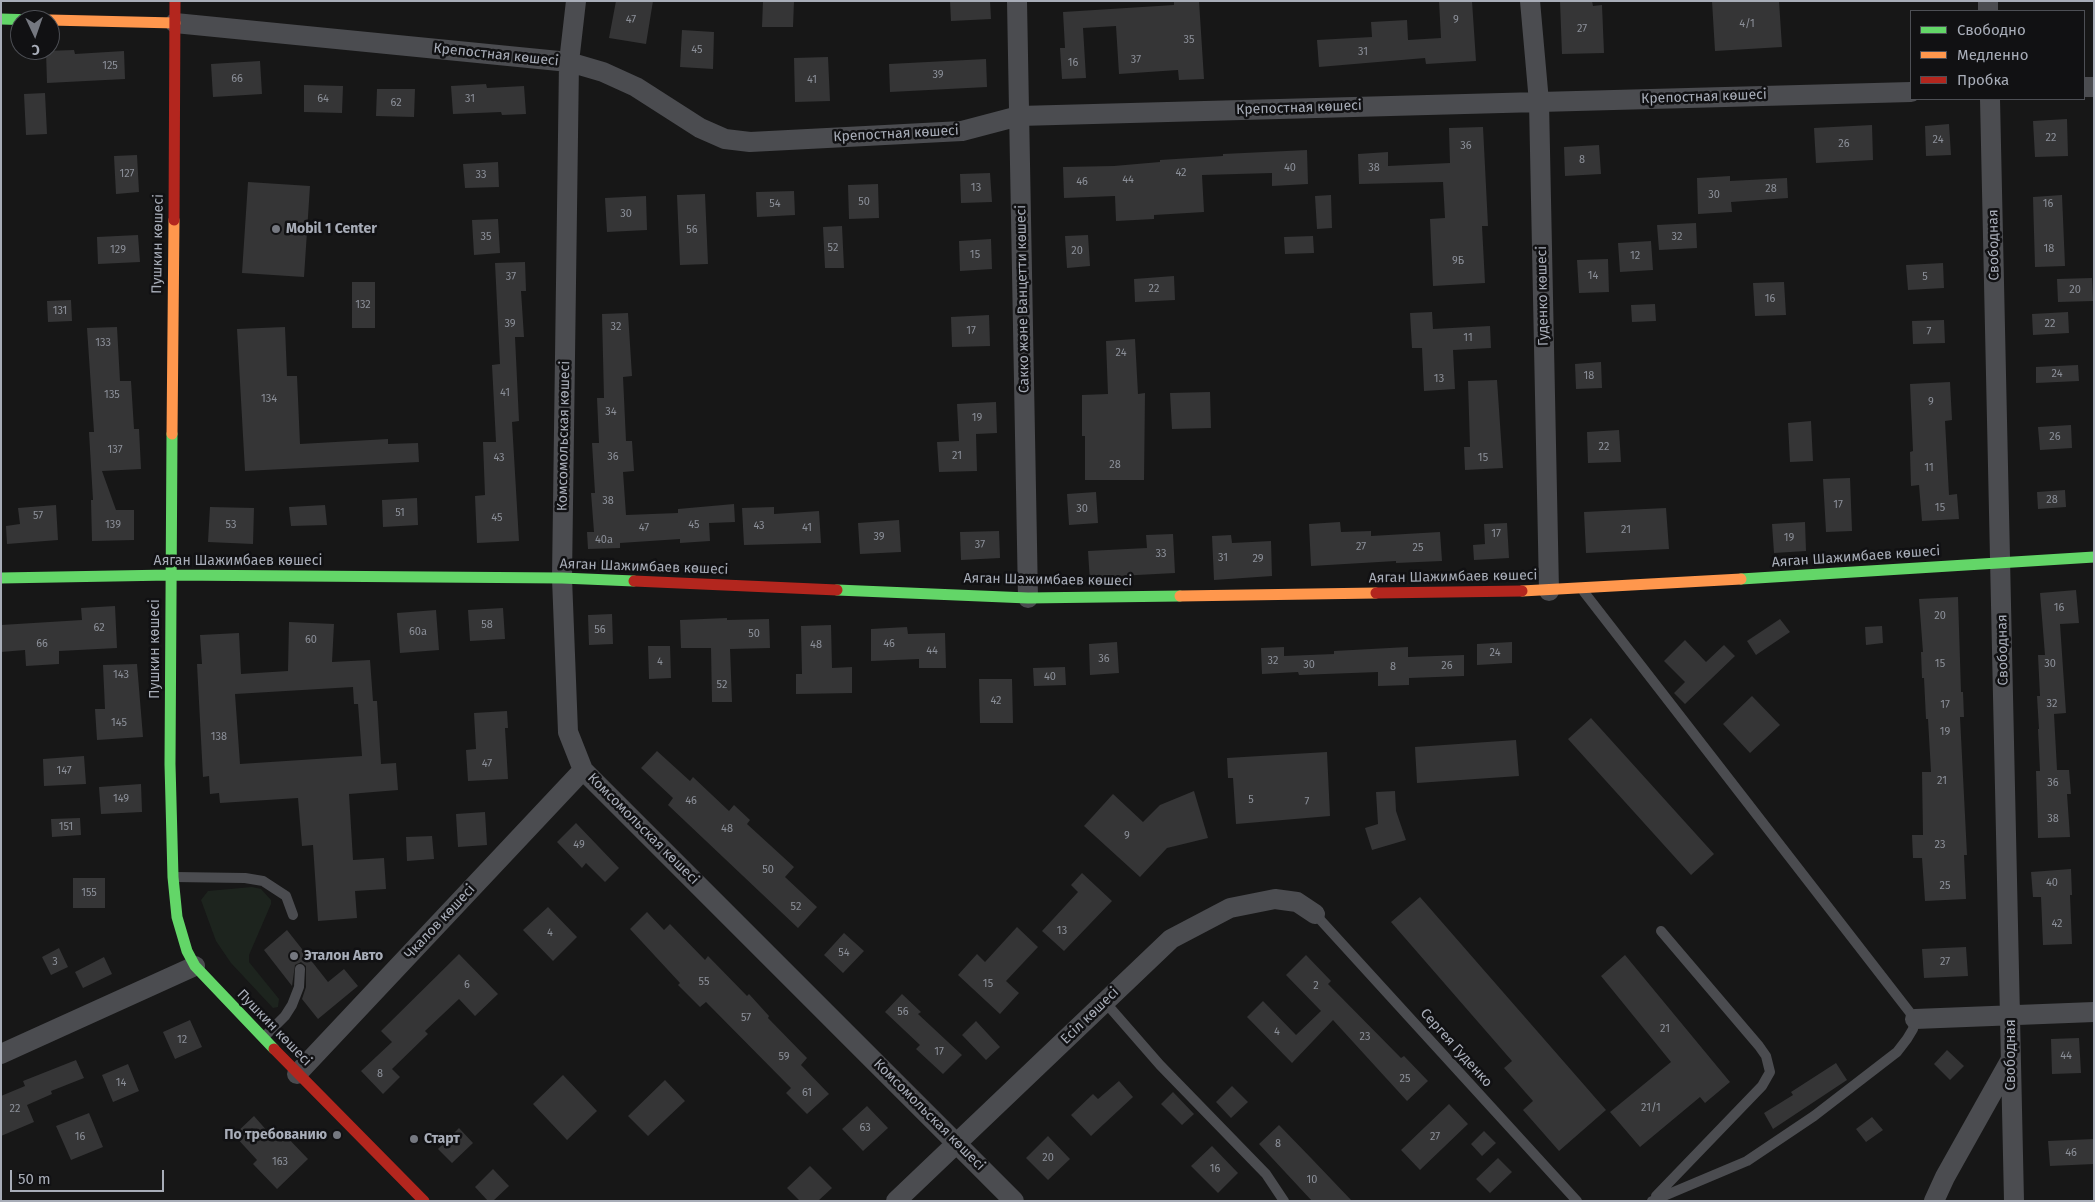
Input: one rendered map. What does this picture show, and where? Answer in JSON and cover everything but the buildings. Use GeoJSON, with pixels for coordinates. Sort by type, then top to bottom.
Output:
{"type":"FeatureCollection","features":[{"type":"Feature","properties":{"kind":"street","name":"Пушкин көшесі"},"geometry":{"type":"LineString","coordinates":[[175,1],[170,764],[173,877],[175,904],[181,934],[195,966],[297,1074],[424,1201]]}},
{"type":"Feature","properties":{"kind":"street","name":"Комсомольская көшесі"},"geometry":{"type":"LineString","coordinates":[[576,1],[569,62],[562,578],[568,732],[583,770],[1014,1201]]}},
{"type":"Feature","properties":{"kind":"street","name":"Сакко және Ванцетти көшесі"},"geometry":{"type":"LineString","coordinates":[[1017,1],[1028,598]]}},
{"type":"Feature","properties":{"kind":"street","name":"Гуденко көшесі"},"geometry":{"type":"LineString","coordinates":[[1530,1],[1539,102],[1549,591]]}},
{"type":"Feature","properties":{"kind":"street","name":"Крепостная көшесі"},"geometry":{"type":"LineString","coordinates":[[60,20],[175,23],[569,62],[602,72],[636,87],[700,128],[725,139],[750,142],[962,131],[1020,116],[1910,92]]}},
{"type":"Feature","properties":{"kind":"street","name":"Свободная"},"geometry":{"type":"LineString","coordinates":[[1990,100],[2014,1201]]}},
{"type":"Feature","properties":{"kind":"street","name":"Аяган Шажимбаев көшесі"},"geometry":{"type":"LineString","coordinates":[[1,578],[170,575],[562,578],[1028,598],[1549,591],[2094,557]]}},
{"type":"Feature","properties":{"kind":"street","name":"Чкалов көшесі"},"geometry":{"type":"LineString","coordinates":[[297,1074],[583,770]]}},
{"type":"Feature","properties":{"kind":"street","name":"Есіл көшесі"},"geometry":{"type":"LineString","coordinates":[[896,1201],[1171,939],[1230,908],[1275,899],[1297,902],[1315,914]]}},
{"type":"Feature","properties":{"kind":"street"},"geometry":{"type":"LineString","coordinates":[[1,1054],[195,966]]}},
{"type":"Feature","properties":{"kind":"street"},"geometry":{"type":"LineString","coordinates":[[1915,1019],[2094,1012]]}},
{"type":"Feature","properties":{"kind":"street"},"geometry":{"type":"LineString","coordinates":[[1934,1201],[2010,1061]]}},
{"type":"Feature","properties":{"kind":"lane"},"geometry":{"type":"LineString","coordinates":[[1582,589],[1915,1019],[1913,1030],[1896,1052],[1814,1116],[1747,1161],[1652,1201]]}},
{"type":"Feature","properties":{"kind":"lane"},"geometry":{"type":"LineString","coordinates":[[173,877],[245,878],[263,881],[286,896],[293,916]]}},
{"type":"Feature","properties":{"kind":"lane","name":"Сергея Гуденко"},"geometry":{"type":"LineString","coordinates":[[1315,914],[1577,1201]]}},
{"type":"Feature","properties":{"kind":"lane"},"geometry":{"type":"LineString","coordinates":[[1652,1201],[1762,1086],[1770,1072],[1766,1056],[1759,1046],[1661,931]]}},
{"type":"Feature","properties":{"kind":"lane"},"geometry":{"type":"LineString","coordinates":[[264,1038],[285,1016],[292,1005],[299,987],[300,969]]}},
{"type":"Feature","properties":{"kind":"lane"},"geometry":{"type":"LineString","coordinates":[[1105,1002],[1160,1065],[1266,1174],[1284,1201]]}},
{"type":"Feature","properties":{"kind":"shaded area"},"geometry":{"type":"Polygon","coordinates":[[[252,887],[261,889],[271,900],[249,955],[249,962],[279,999],[278,1007],[273,1008],[231,963],[216,941],[201,900],[208,891],[252,887]]]}},
{"type":"Feature","properties":{"kind":"traffic: fast"},"geometry":{"type":"LineString","coordinates":[[1,19],[10,19]]}},
{"type":"Feature","properties":{"kind":"traffic: fast"},"geometry":{"type":"LineString","coordinates":[[172,434],[170,764],[173,877],[177,917],[187,951],[195,966],[274,1049]]}},
{"type":"Feature","properties":{"kind":"traffic: fast"},"geometry":{"type":"LineString","coordinates":[[1741,579],[2094,557]]}},
{"type":"Feature","properties":{"kind":"traffic: fast"},"geometry":{"type":"LineString","coordinates":[[1,578],[170,575],[562,578],[634,581]]}},
{"type":"Feature","properties":{"kind":"traffic: fast"},"geometry":{"type":"LineString","coordinates":[[837,590],[1028,598],[1180,596]]}},
{"type":"Feature","properties":{"kind":"traffic: slow"},"geometry":{"type":"LineString","coordinates":[[60,20],[175,23]]}},
{"type":"Feature","properties":{"kind":"traffic: slow"},"geometry":{"type":"LineString","coordinates":[[172,434],[174,220]]}},
{"type":"Feature","properties":{"kind":"traffic: slow"},"geometry":{"type":"LineString","coordinates":[[1522,591],[1741,579]]}},
{"type":"Feature","properties":{"kind":"traffic: slow"},"geometry":{"type":"LineString","coordinates":[[1180,596],[1376,593]]}},
{"type":"Feature","properties":{"kind":"traffic: jam"},"geometry":{"type":"LineString","coordinates":[[174,220],[175,1]]}},
{"type":"Feature","properties":{"kind":"traffic: jam"},"geometry":{"type":"LineString","coordinates":[[634,581],[837,590]]}},
{"type":"Feature","properties":{"kind":"traffic: jam"},"geometry":{"type":"LineString","coordinates":[[1376,593],[1522,591]]}},
{"type":"Feature","properties":{"kind":"traffic: jam"},"geometry":{"type":"LineString","coordinates":[[274,1049],[424,1201]]}},
{"type":"Feature","properties":{"kind":"place","name":"Mobil 1 Center"},"geometry":{"type":"Point","coordinates":[276,229]}},
{"type":"Feature","properties":{"kind":"place","name":"Эталон Авто"},"geometry":{"type":"Point","coordinates":[294,956]}},
{"type":"Feature","properties":{"kind":"place","name":"По требованию"},"geometry":{"type":"Point","coordinates":[337,1135]}},
{"type":"Feature","properties":{"kind":"place","name":"Старт"},"geometry":{"type":"Point","coordinates":[414,1139]}}]}
